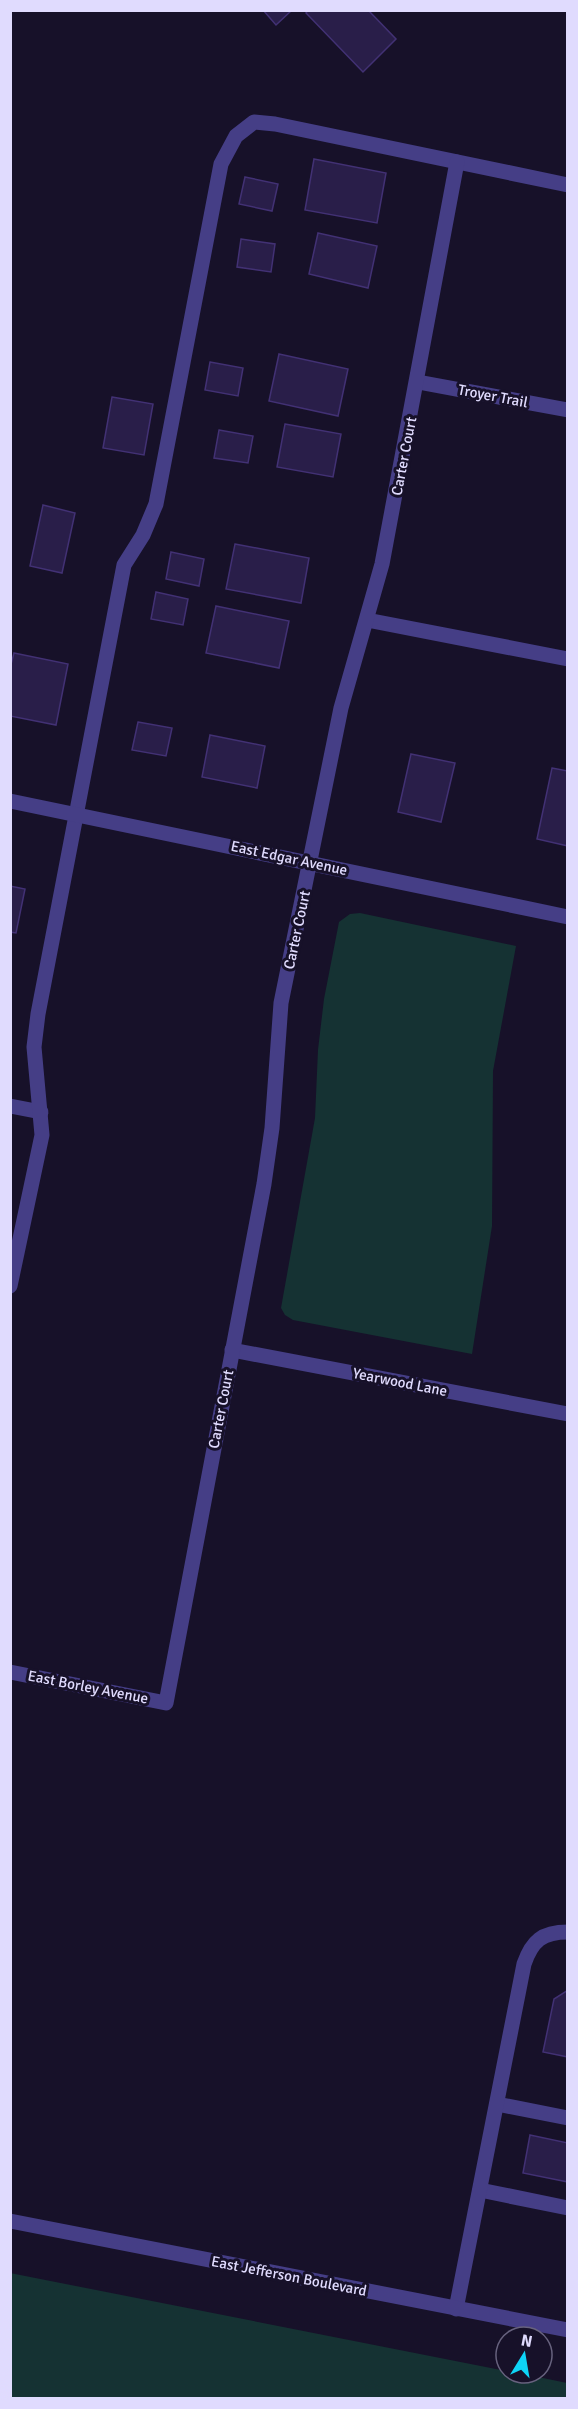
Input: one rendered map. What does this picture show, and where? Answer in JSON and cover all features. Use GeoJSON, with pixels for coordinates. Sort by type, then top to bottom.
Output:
{"type":"FeatureCollection","features":[{"type":"Feature","properties":{"kind":"street"},"geometry":{"type":"LineString","coordinates":[[10,1286],[42,1135],[34,1047],[38,1014],[124,564],[143,535],[156,504],[221,164],[236,136],[254,122],[275,124],[567,185]]}},
{"type":"Feature","properties":{"kind":"street","name":"Carter Court"},"geometry":{"type":"LineString","coordinates":[[166,1703],[264,1184],[272,1128],[281,1003],[341,708],[382,564],[418,382],[457,162]]}},
{"type":"Feature","properties":{"kind":"street","name":"Troyer Trail"},"geometry":{"type":"LineString","coordinates":[[418,382],[567,410]]}},
{"type":"Feature","properties":{"kind":"street"},"geometry":{"type":"LineString","coordinates":[[367,620],[567,659]]}},
{"type":"Feature","properties":{"kind":"street","name":"East Edgar Avenue"},"geometry":{"type":"LineString","coordinates":[[10,801],[567,916]]}},
{"type":"Feature","properties":{"kind":"street"},"geometry":{"type":"LineString","coordinates":[[10,1106],[41,1112]]}},
{"type":"Feature","properties":{"kind":"street","name":"Yearwood Lane"},"geometry":{"type":"LineString","coordinates":[[232,1350],[567,1414]]}},
{"type":"Feature","properties":{"kind":"street","name":"East Borley Avenue"},"geometry":{"type":"LineString","coordinates":[[10,1672],[166,1703]]}},
{"type":"Feature","properties":{"kind":"street"},"geometry":{"type":"LineString","coordinates":[[456,2309],[528,1953],[535,1942],[545,1936],[567,1932]]}},
{"type":"Feature","properties":{"kind":"street"},"geometry":{"type":"LineString","coordinates":[[497,2104],[567,2118]]}},
{"type":"Feature","properties":{"kind":"street"},"geometry":{"type":"LineString","coordinates":[[480,2190],[567,2208]]}},
{"type":"Feature","properties":{"kind":"street","name":"East Jefferson Boulevard"},"geometry":{"type":"LineString","coordinates":[[10,2221],[567,2330]]}},
{"type":"Feature","properties":{"kind":"green space"},"geometry":{"type":"Polygon","coordinates":[[[360,913],[516,946],[493,1071],[492,1226],[472,1354],[293,1320],[285,1315],[281,1308],[315,1118],[318,1050],[324,999],[339,922],[350,914],[360,913]]]}},
{"type":"Feature","properties":{"kind":"green space"},"geometry":{"type":"Polygon","coordinates":[[[10,2273],[494,2369],[494,2385],[554,2385],[554,2380],[567,2383],[567,2398],[11,2398],[10,2273]]]}},
{"type":"Feature","properties":{"kind":"building"},"geometry":{"type":"Polygon","coordinates":[[[263,10],[292,10],[276,25],[263,10]]]}},
{"type":"Feature","properties":{"kind":"building"},"geometry":{"type":"Polygon","coordinates":[[[308,10],[368,10],[396,39],[363,72],[306,13],[308,10]]]}},
{"type":"Feature","properties":{"kind":"building"},"geometry":{"type":"Polygon","coordinates":[[[314,159],[386,173],[377,223],[305,210],[314,159]]]}},
{"type":"Feature","properties":{"kind":"building"},"geometry":{"type":"Polygon","coordinates":[[[245,177],[278,184],[272,211],[239,204],[245,177]]]}},
{"type":"Feature","properties":{"kind":"building"},"geometry":{"type":"Polygon","coordinates":[[[318,233],[377,246],[368,288],[309,274],[318,233]]]}},
{"type":"Feature","properties":{"kind":"building"},"geometry":{"type":"Polygon","coordinates":[[[241,239],[275,244],[271,272],[237,267],[241,239]]]}},
{"type":"Feature","properties":{"kind":"building"},"geometry":{"type":"Polygon","coordinates":[[[279,354],[348,369],[338,416],[269,401],[279,354]]]}},
{"type":"Feature","properties":{"kind":"building"},"geometry":{"type":"Polygon","coordinates":[[[210,362],[243,368],[238,396],[205,390],[210,362]]]}},
{"type":"Feature","properties":{"kind":"building"},"geometry":{"type":"Polygon","coordinates":[[[112,397],[153,404],[144,455],[103,448],[112,397]]]}},
{"type":"Feature","properties":{"kind":"building"},"geometry":{"type":"Polygon","coordinates":[[[285,424],[341,434],[333,477],[277,467],[285,424]]]}},
{"type":"Feature","properties":{"kind":"building"},"geometry":{"type":"Polygon","coordinates":[[[219,430],[253,436],[248,463],[214,458],[219,430]]]}},
{"type":"Feature","properties":{"kind":"building"},"geometry":{"type":"Polygon","coordinates":[[[43,505],[75,513],[62,573],[30,566],[43,505]]]}},
{"type":"Feature","properties":{"kind":"building"},"geometry":{"type":"Polygon","coordinates":[[[235,544],[309,558],[301,603],[226,589],[235,544]]]}},
{"type":"Feature","properties":{"kind":"building"},"geometry":{"type":"Polygon","coordinates":[[[171,552],[204,559],[199,586],[166,579],[171,552]]]}},
{"type":"Feature","properties":{"kind":"building"},"geometry":{"type":"Polygon","coordinates":[[[156,592],[188,599],[183,625],[151,619],[156,592]]]}},
{"type":"Feature","properties":{"kind":"building"},"geometry":{"type":"Polygon","coordinates":[[[216,606],[289,621],[279,668],[206,653],[216,606]]]}},
{"type":"Feature","properties":{"kind":"building"},"geometry":{"type":"Polygon","coordinates":[[[14,653],[68,664],[56,725],[10,716],[10,668],[14,653]]]}},
{"type":"Feature","properties":{"kind":"building"},"geometry":{"type":"Polygon","coordinates":[[[138,722],[172,728],[166,756],[132,750],[138,722]]]}},
{"type":"Feature","properties":{"kind":"building"},"geometry":{"type":"Polygon","coordinates":[[[210,735],[265,746],[257,788],[202,777],[210,735]]]}},
{"type":"Feature","properties":{"kind":"building"},"geometry":{"type":"Polygon","coordinates":[[[411,754],[455,763],[441,822],[398,812],[411,754]]]}},
{"type":"Feature","properties":{"kind":"building"},"geometry":{"type":"Polygon","coordinates":[[[552,768],[568,771],[568,846],[537,839],[552,768]]]}},
{"type":"Feature","properties":{"kind":"building"},"geometry":{"type":"Polygon","coordinates":[[[10,886],[25,889],[16,933],[10,932],[10,886]]]}},
{"type":"Feature","properties":{"kind":"building"},"geometry":{"type":"Polygon","coordinates":[[[568,1990],[568,2057],[543,2052],[554,1999],[568,1990]]]}},
{"type":"Feature","properties":{"kind":"building"},"geometry":{"type":"Polygon","coordinates":[[[530,2135],[568,2143],[568,2182],[523,2173],[530,2135]]]}}]}
